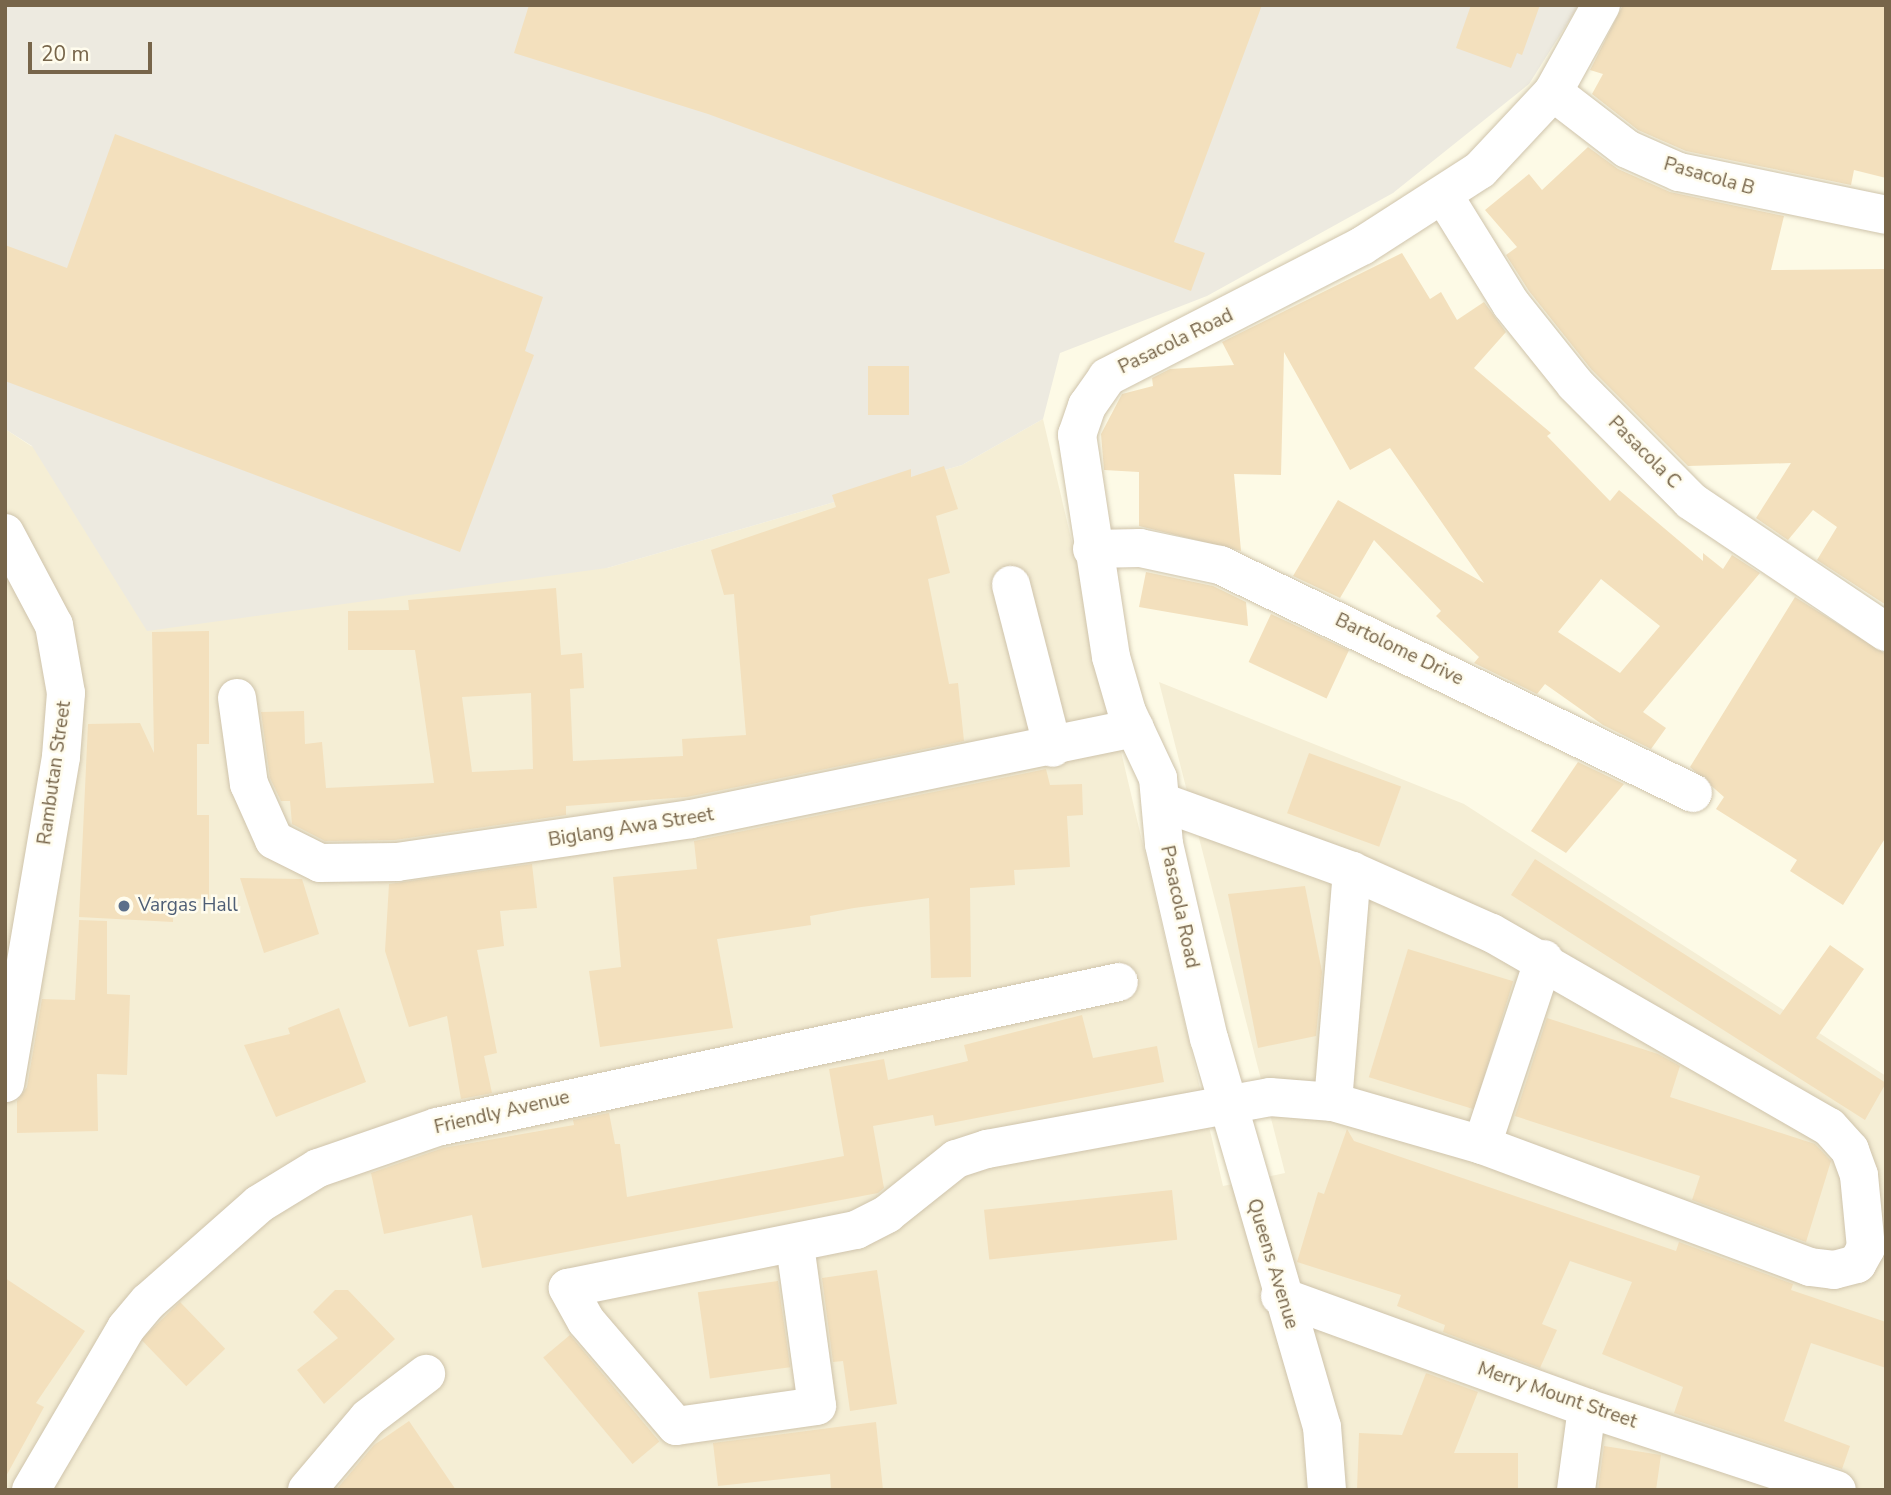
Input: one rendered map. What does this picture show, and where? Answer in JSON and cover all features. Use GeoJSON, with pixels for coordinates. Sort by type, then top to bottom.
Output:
{"type":"FeatureCollection","features":[{"type":"Feature","properties":{"kind":"street","name":"Pasacola Road"},"geometry":{"type":"LineString","coordinates":[[1209,1040],[1164,844],[1161,802],[1153,760],[1135,729],[1111,657],[1092,549],[1077,435],[1087,407],[1107,377],[1140,356],[1285,289],[1450,207],[1523,131],[1553,92],[1601,5]]}},
{"type":"Feature","properties":{"kind":"street","name":"Pasacola B"},"geometry":{"type":"LineString","coordinates":[[1553,92],[1628,149],[1679,172],[1886,215]]}},
{"type":"Feature","properties":{"kind":"street","name":"Pasacola C"},"geometry":{"type":"LineString","coordinates":[[1450,207],[1511,304],[1575,384],[1691,501],[1886,632]]}},
{"type":"Feature","properties":{"kind":"street","name":"Rambutan Street"},"geometry":{"type":"LineString","coordinates":[[5,533],[54,625],[66,693],[61,757],[20,898],[5,1083]]}},
{"type":"Feature","properties":{"kind":"street","name":"Bartolome Drive"},"geometry":{"type":"LineString","coordinates":[[1092,549],[1140,548],[1220,565],[1693,793]]}},
{"type":"Feature","properties":{"kind":"street"},"geometry":{"type":"LineString","coordinates":[[1011,585],[1053,748]]}},
{"type":"Feature","properties":{"kind":"street","name":"Biglang Awa Street"},"geometry":{"type":"LineString","coordinates":[[237,698],[249,784],[274,840],[320,863],[397,862],[691,820],[1053,748],[1135,729]]}},
{"type":"Feature","properties":{"kind":"street"},"geometry":{"type":"LineString","coordinates":[[794,1245],[817,1406],[676,1426],[586,1321],[568,1288],[794,1245],[867,1225],[956,1159],[1224,1103],[1270,1097],[1334,1102],[1482,1145],[1810,1267],[1834,1270],[1857,1264],[1866,1248],[1859,1175],[1850,1150],[1829,1127],[1544,960],[1352,870],[1161,802]]}},
{"type":"Feature","properties":{"kind":"street"},"geometry":{"type":"LineString","coordinates":[[1334,1102],[1352,870]]}},
{"type":"Feature","properties":{"kind":"street"},"geometry":{"type":"LineString","coordinates":[[1482,1145],[1544,960]]}},
{"type":"Feature","properties":{"kind":"street","name":"Friendly Avenue"},"geometry":{"type":"LineString","coordinates":[[31,1490],[126,1328],[148,1302],[259,1204],[318,1168],[437,1127],[1119,982]]}},
{"type":"Feature","properties":{"kind":"street","name":"Queens Avenue"},"geometry":{"type":"LineString","coordinates":[[1209,1040],[1224,1103],[1280,1296],[1322,1427],[1327,1490]]}},
{"type":"Feature","properties":{"kind":"street","name":"Merry Mount Street"},"geometry":{"type":"LineString","coordinates":[[1280,1296],[1788,1482],[1837,1490]]}},
{"type":"Feature","properties":{"kind":"street"},"geometry":{"type":"LineString","coordinates":[[307,1490],[368,1418],[426,1374]]}},
{"type":"Feature","properties":{"kind":"street"},"geometry":{"type":"LineString","coordinates":[[1576,1490],[1587,1408]]}},
{"type":"Feature","properties":{"kind":"shaded area"},"geometry":{"type":"Polygon","coordinates":[[[5,5],[1579,5],[1529,84],[1393,193],[1207,296],[1060,353],[1043,419],[962,465],[607,568],[147,631],[32,446],[5,429],[5,5]]]}},
{"type":"Feature","properties":{"kind":"shaded area"},"geometry":{"type":"Polygon","coordinates":[[[1043,419],[1223,1186],[1285,1173],[1159,682],[1464,804],[1886,1076],[1886,1490],[5,1490],[5,429],[31,446],[607,568],[962,465],[1043,419]]]}},
{"type":"Feature","properties":{"kind":"building"},"geometry":{"type":"Polygon","coordinates":[[[529,5],[1262,5],[1174,242],[1205,253],[1191,291],[708,114],[514,53],[529,5]]]}},
{"type":"Feature","properties":{"kind":"building"},"geometry":{"type":"Polygon","coordinates":[[[1471,5],[1540,5],[1522,55],[1517,53],[1511,68],[1456,48],[1471,5]]]}},
{"type":"Feature","properties":{"kind":"building"},"geometry":{"type":"Polygon","coordinates":[[[1623,5],[1886,5],[1886,178],[1854,170],[1851,185],[1686,151],[1638,130],[1592,94],[1603,74],[1590,70],[1623,5]]]}},
{"type":"Feature","properties":{"kind":"building"},"geometry":{"type":"Polygon","coordinates":[[[115,134],[543,297],[525,351],[534,355],[460,552],[5,381],[5,245],[67,268],[115,134]]]}},
{"type":"Feature","properties":{"kind":"building"},"geometry":{"type":"Polygon","coordinates":[[[1588,147],[1618,169],[1670,192],[1784,216],[1771,270],[1886,269],[1886,605],[1817,560],[1837,527],[1813,510],[1788,540],[1756,518],[1791,463],[1688,466],[1591,369],[1529,291],[1506,255],[1517,247],[1485,210],[1529,174],[1542,190],[1588,147]]]}},
{"type":"Feature","properties":{"kind":"building"},"geometry":{"type":"Polygon","coordinates":[[[1402,253],[1430,299],[1441,292],[1457,320],[1484,302],[1506,332],[1474,368],[1551,433],[1547,436],[1610,501],[1619,490],[1703,561],[1703,553],[1723,569],[1732,555],[1760,573],[1643,712],[1666,728],[1651,749],[1603,725],[1545,684],[1537,694],[1474,663],[1479,657],[1436,616],[1441,611],[1374,540],[1340,598],[1293,576],[1338,500],[1484,583],[1390,448],[1350,470],[1284,352],[1281,475],[1234,474],[1241,551],[1139,526],[1139,472],[1104,470],[1101,434],[1122,394],[1153,386],[1152,378],[1170,369],[1234,365],[1222,342],[1402,253]],[[1601,579],[1558,632],[1620,673],[1660,626],[1601,579]]]}},
{"type":"Feature","properties":{"kind":"building"},"geometry":{"type":"Polygon","coordinates":[[[868,366],[909,366],[909,415],[868,415],[868,366]]]}},
{"type":"Feature","properties":{"kind":"building"},"geometry":{"type":"Polygon","coordinates":[[[944,466],[958,509],[936,516],[950,573],[928,579],[949,684],[958,683],[964,741],[687,797],[566,806],[566,815],[395,840],[325,841],[292,824],[290,801],[281,801],[270,778],[261,712],[304,711],[305,744],[322,742],[326,788],[434,783],[415,650],[348,650],[348,611],[409,610],[408,600],[556,588],[561,655],[582,653],[584,688],[570,689],[573,761],[683,756],[682,739],[746,735],[734,594],[724,595],[711,550],[836,507],[832,495],[911,469],[911,477],[944,466]],[[531,693],[462,697],[472,772],[533,769],[531,693]]]}},
{"type":"Feature","properties":{"kind":"building"},"geometry":{"type":"Polygon","coordinates":[[[1146,572],[1213,586],[1246,602],[1248,626],[1139,607],[1146,572]]]}},
{"type":"Feature","properties":{"kind":"building"},"geometry":{"type":"Polygon","coordinates":[[[1795,597],[1886,654],[1886,837],[1843,905],[1790,871],[1797,860],[1716,809],[1724,797],[1690,767],[1795,597]]]}},
{"type":"Feature","properties":{"kind":"building"},"geometry":{"type":"Polygon","coordinates":[[[1271,614],[1349,650],[1327,698],[1249,662],[1271,614]]]}},
{"type":"Feature","properties":{"kind":"building"},"geometry":{"type":"Polygon","coordinates":[[[209,631],[209,744],[197,744],[197,815],[209,815],[209,899],[174,898],[173,922],[79,917],[88,724],[140,723],[154,753],[152,632],[209,631]]]}},
{"type":"Feature","properties":{"kind":"building"},"geometry":{"type":"Polygon","coordinates":[[[1309,753],[1401,787],[1379,847],[1287,813],[1309,753]]]}},
{"type":"Feature","properties":{"kind":"building"},"geometry":{"type":"Polygon","coordinates":[[[1578,762],[1624,784],[1566,853],[1531,831],[1578,762]]]}},
{"type":"Feature","properties":{"kind":"building"},"geometry":{"type":"Polygon","coordinates":[[[1046,769],[1050,785],[1082,784],[1083,815],[1067,816],[1070,867],[1014,870],[1015,885],[970,888],[971,977],[931,978],[929,898],[810,916],[811,925],[717,939],[733,1028],[600,1047],[589,971],[621,967],[613,877],[697,869],[694,841],[1046,769]]]}},
{"type":"Feature","properties":{"kind":"building"},"geometry":{"type":"Polygon","coordinates":[[[1535,859],[1780,1015],[1830,945],[1864,969],[1816,1038],[1886,1083],[1865,1120],[1511,895],[1535,859]]]}},
{"type":"Feature","properties":{"kind":"building"},"geometry":{"type":"Polygon","coordinates":[[[532,864],[537,908],[500,911],[504,946],[477,950],[497,1053],[484,1056],[492,1093],[461,1099],[447,1016],[409,1027],[385,951],[389,884],[532,864]]]}},
{"type":"Feature","properties":{"kind":"building"},"geometry":{"type":"Polygon","coordinates":[[[240,878],[302,879],[319,934],[264,953],[240,878]]]}},
{"type":"Feature","properties":{"kind":"building"},"geometry":{"type":"Polygon","coordinates":[[[1305,886],[1322,972],[1316,1036],[1258,1048],[1228,894],[1305,886]]]}},
{"type":"Feature","properties":{"kind":"building"},"geometry":{"type":"Polygon","coordinates":[[[79,920],[107,921],[107,994],[130,995],[127,1075],[97,1074],[98,1131],[17,1133],[17,1101],[27,1087],[42,999],[75,1000],[79,920]]]}},
{"type":"Feature","properties":{"kind":"building"},"geometry":{"type":"Polygon","coordinates":[[[1408,949],[1513,981],[1474,1109],[1369,1077],[1408,949]]]}},
{"type":"Feature","properties":{"kind":"building"},"geometry":{"type":"Polygon","coordinates":[[[339,1008],[366,1082],[276,1117],[244,1045],[290,1034],[288,1028],[339,1008]]]}},
{"type":"Feature","properties":{"kind":"building"},"geometry":{"type":"Polygon","coordinates":[[[1082,1015],[1093,1058],[1157,1046],[1164,1082],[935,1126],[933,1115],[873,1126],[884,1188],[878,1193],[482,1268],[472,1215],[384,1234],[371,1173],[443,1148],[574,1125],[573,1120],[609,1113],[615,1144],[620,1144],[627,1197],[844,1156],[829,1069],[884,1059],[888,1080],[968,1061],[964,1045],[1082,1015]]]}},
{"type":"Feature","properties":{"kind":"building"},"geometry":{"type":"Polygon","coordinates":[[[1547,1018],[1658,1054],[1680,1066],[1670,1097],[1815,1144],[1831,1161],[1806,1242],[1692,1200],[1700,1176],[1515,1116],[1547,1018]]]}},
{"type":"Feature","properties":{"kind":"building"},"geometry":{"type":"Polygon","coordinates":[[[1347,1129],[1354,1141],[1676,1251],[1679,1242],[1793,1284],[1791,1290],[1886,1322],[1886,1368],[1811,1343],[1784,1421],[1850,1446],[1842,1469],[1674,1413],[1683,1387],[1602,1354],[1632,1282],[1570,1261],[1542,1324],[1557,1330],[1540,1368],[1443,1332],[1445,1325],[1397,1306],[1401,1295],[1297,1262],[1318,1192],[1324,1194],[1347,1129]]]}},
{"type":"Feature","properties":{"kind":"building"},"geometry":{"type":"Polygon","coordinates":[[[1172,1190],[1177,1240],[989,1259],[984,1210],[1172,1190]]]}},
{"type":"Feature","properties":{"kind":"building"},"geometry":{"type":"Polygon","coordinates":[[[877,1270],[897,1404],[850,1411],[843,1361],[833,1362],[822,1278],[877,1270]]]}},
{"type":"Feature","properties":{"kind":"building"},"geometry":{"type":"Polygon","coordinates":[[[5,1278],[85,1331],[36,1403],[44,1407],[5,1478],[5,1278]]]}},
{"type":"Feature","properties":{"kind":"building"},"geometry":{"type":"Polygon","coordinates":[[[778,1281],[790,1367],[710,1378],[698,1292],[778,1281]]]}},
{"type":"Feature","properties":{"kind":"building"},"geometry":{"type":"Polygon","coordinates":[[[335,1290],[348,1290],[395,1339],[324,1404],[297,1370],[338,1338],[313,1312],[335,1290]]]}},
{"type":"Feature","properties":{"kind":"building"},"geometry":{"type":"Polygon","coordinates":[[[180,1302],[225,1349],[186,1386],[141,1340],[180,1302]]]}},
{"type":"Feature","properties":{"kind":"building"},"geometry":{"type":"Polygon","coordinates":[[[570,1335],[659,1441],[633,1464],[543,1357],[570,1335]]]}},
{"type":"Feature","properties":{"kind":"building"},"geometry":{"type":"Polygon","coordinates":[[[1426,1373],[1478,1392],[1454,1453],[1518,1453],[1518,1489],[1357,1490],[1359,1433],[1402,1435],[1426,1373]]]}},
{"type":"Feature","properties":{"kind":"building"},"geometry":{"type":"Polygon","coordinates":[[[409,1421],[456,1490],[336,1490],[374,1445],[409,1421]]]}},
{"type":"Feature","properties":{"kind":"building"},"geometry":{"type":"Polygon","coordinates":[[[876,1422],[883,1490],[831,1490],[830,1474],[718,1486],[713,1443],[876,1422]]]}},
{"type":"Feature","properties":{"kind":"building"},"geometry":{"type":"Polygon","coordinates":[[[1604,1446],[1661,1455],[1656,1490],[1598,1490],[1604,1446]]]}},
{"type":"Feature","properties":{"kind":"place","name":"Vargas Hall"},"geometry":{"type":"Point","coordinates":[124,906]}}]}
